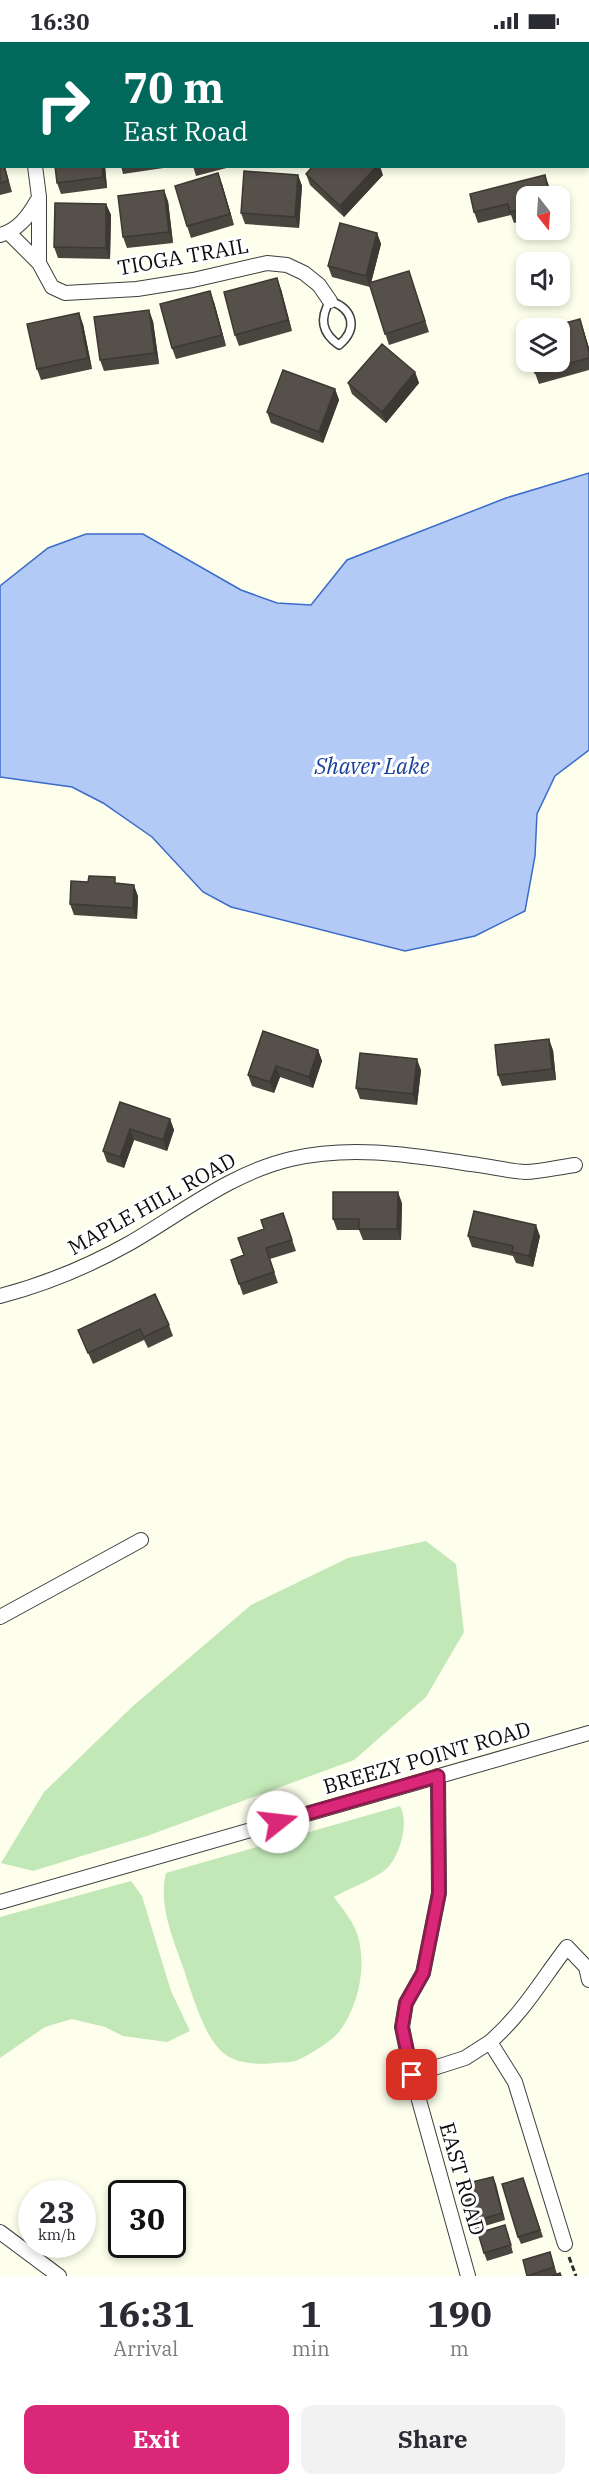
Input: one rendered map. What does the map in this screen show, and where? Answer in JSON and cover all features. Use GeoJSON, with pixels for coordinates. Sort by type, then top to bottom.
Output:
{"type":"FeatureCollection","features":[{"type":"Feature","properties":{"kind":"street"},"geometry":{"type":"LineString","coordinates":[[35,168],[39,197],[39,263]]}},
{"type":"Feature","properties":{"kind":"street"},"geometry":{"type":"LineString","coordinates":[[4,234],[23,222],[39,197]]}},
{"type":"Feature","properties":{"kind":"street","name":"TIOGA TRAIL"},"geometry":{"type":"LineString","coordinates":[[4,234],[39,263],[52,287],[65,293],[137,289],[193,280],[267,263],[287,265],[304,273],[319,285],[330,301]]}},
{"type":"Feature","properties":{"kind":"street","name":"MAPLE HILL ROAD"},"geometry":{"type":"LineString","coordinates":[[0,1296],[40,1285],[86,1266],[130,1243],[209,1194],[247,1175],[289,1159],[332,1152],[377,1151],[525,1172],[575,1165]]}},
{"type":"Feature","properties":{"kind":"street"},"geometry":{"type":"LineString","coordinates":[[0,1617],[141,1540]]}},
{"type":"Feature","properties":{"kind":"street","name":"BREEZY POINT ROAD"},"geometry":{"type":"LineString","coordinates":[[0,1902],[589,1733]]}},
{"type":"Feature","properties":{"kind":"street","name":"EAST ROAD"},"geometry":{"type":"LineString","coordinates":[[438,1776],[439,1893],[423,1973],[406,2003],[402,2027],[412,2075],[468,2276]]}},
{"type":"Feature","properties":{"kind":"street"},"geometry":{"type":"LineString","coordinates":[[412,2075],[465,2058],[490,2042],[525,2007],[567,1947],[586,1967],[589,1980]]}},
{"type":"Feature","properties":{"kind":"street"},"geometry":{"type":"LineString","coordinates":[[490,2042],[515,2082],[565,2244]]}},
{"type":"Feature","properties":{"kind":"street"},"geometry":{"type":"LineString","coordinates":[[0,2232],[58,2276]]}},
{"type":"Feature","properties":{"kind":"lane"},"geometry":{"type":"LineString","coordinates":[[330,301],[340,305],[348,315],[352,326],[349,337],[339,345],[328,337],[323,326],[324,312],[330,301]]}},
{"type":"Feature","properties":{"kind":"path"},"geometry":{"type":"LineString","coordinates":[[565,2244],[576,2276]]}},
{"type":"Feature","properties":{"kind":"green space"},"geometry":{"type":"Polygon","coordinates":[[[426,1541],[456,1564],[464,1632],[426,1697],[354,1760],[147,1836],[33,1871],[1,1863],[44,1792],[133,1706],[251,1605],[348,1558],[426,1541]]]}},
{"type":"Feature","properties":{"kind":"green space"},"geometry":{"type":"Polygon","coordinates":[[[400,1806],[403,1813],[403,1831],[398,1850],[389,1866],[373,1878],[334,1897],[355,1928],[361,1952],[359,1988],[346,2022],[331,2039],[293,2062],[250,2063],[226,2055],[212,2039],[200,2016],[171,1934],[165,1910],[166,1873],[400,1806]]]}},
{"type":"Feature","properties":{"kind":"green space"},"geometry":{"type":"Polygon","coordinates":[[[131,1881],[142,1896],[171,1991],[190,2031],[167,2042],[123,2036],[105,2027],[72,2019],[45,2027],[0,2058],[0,1917],[131,1881]]]}},
{"type":"Feature","properties":{"kind":"water","name":"Shaver Lake"},"geometry":{"type":"Polygon","coordinates":[[[589,473],[589,750],[555,776],[537,814],[535,856],[525,911],[475,936],[405,951],[231,907],[203,892],[152,837],[103,803],[72,787],[0,777],[0,586],[48,548],[86,534],[143,534],[241,590],[277,603],[311,605],[347,560],[506,498],[589,473]]]}},
{"type":"Feature","properties":{"kind":"building"},"geometry":{"type":"Polygon","coordinates":[[[0,168],[5,168],[8,181],[0,183],[0,168]]]}},
{"type":"Feature","properties":{"kind":"building"},"geometry":{"type":"Polygon","coordinates":[[[55,168],[102,168],[103,177],[57,183],[55,168]]]}},
{"type":"Feature","properties":{"kind":"building"},"geometry":{"type":"Polygon","coordinates":[[[311,168],[375,168],[340,206],[306,174],[311,168]]]}},
{"type":"Feature","properties":{"kind":"building"},"geometry":{"type":"Polygon","coordinates":[[[244,171],[298,175],[295,217],[241,213],[244,171]]]}},
{"type":"Feature","properties":{"kind":"building"},"geometry":{"type":"Polygon","coordinates":[[[218,173],[230,214],[187,226],[175,186],[218,173]]]}},
{"type":"Feature","properties":{"kind":"building"},"geometry":{"type":"Polygon","coordinates":[[[545,175],[547,186],[516,186],[516,210],[510,212],[508,204],[474,212],[470,194],[545,175]]]}},
{"type":"Feature","properties":{"kind":"building"},"geometry":{"type":"Polygon","coordinates":[[[164,190],[169,232],[123,237],[118,196],[164,190]]]}},
{"type":"Feature","properties":{"kind":"building"},"geometry":{"type":"Polygon","coordinates":[[[55,203],[106,204],[106,248],[54,247],[55,203]]]}},
{"type":"Feature","properties":{"kind":"building"},"geometry":{"type":"Polygon","coordinates":[[[340,223],[377,233],[366,276],[328,266],[340,223]]]}},
{"type":"Feature","properties":{"kind":"building"},"geometry":{"type":"Polygon","coordinates":[[[409,271],[425,321],[385,334],[369,283],[409,271]]]}},
{"type":"Feature","properties":{"kind":"building"},"geometry":{"type":"Polygon","coordinates":[[[277,278],[288,320],[235,335],[224,292],[277,278]]]}},
{"type":"Feature","properties":{"kind":"building"},"geometry":{"type":"Polygon","coordinates":[[[210,291],[222,335],[172,348],[160,304],[210,291]]]}},
{"type":"Feature","properties":{"kind":"building"},"geometry":{"type":"Polygon","coordinates":[[[149,310],[155,353],[100,360],[94,317],[149,310]]]}},
{"type":"Feature","properties":{"kind":"building"},"geometry":{"type":"Polygon","coordinates":[[[79,313],[88,358],[37,369],[27,324],[79,313]]]}},
{"type":"Feature","properties":{"kind":"building"},"geometry":{"type":"Polygon","coordinates":[[[580,319],[589,358],[570,363],[570,322],[580,319]]]}},
{"type":"Feature","properties":{"kind":"building"},"geometry":{"type":"Polygon","coordinates":[[[382,344],[415,372],[382,412],[348,383],[382,344]]]}},
{"type":"Feature","properties":{"kind":"building"},"geometry":{"type":"Polygon","coordinates":[[[283,370],[335,389],[319,432],[267,412],[283,370]]]}},
{"type":"Feature","properties":{"kind":"building"},"geometry":{"type":"Polygon","coordinates":[[[89,876],[115,877],[115,883],[134,885],[133,908],[70,904],[71,881],[88,882],[89,876]]]}},
{"type":"Feature","properties":{"kind":"building"},"geometry":{"type":"Polygon","coordinates":[[[263,1031],[318,1050],[309,1077],[276,1066],[270,1082],[248,1075],[263,1031]]]}},
{"type":"Feature","properties":{"kind":"building"},"geometry":{"type":"Polygon","coordinates":[[[549,1039],[552,1069],[498,1075],[495,1045],[549,1039]]]}},
{"type":"Feature","properties":{"kind":"building"},"geometry":{"type":"Polygon","coordinates":[[[360,1053],[417,1059],[413,1094],[356,1088],[360,1053]]]}},
{"type":"Feature","properties":{"kind":"building"},"geometry":{"type":"Polygon","coordinates":[[[120,1102],[170,1119],[163,1140],[130,1129],[120,1157],[103,1151],[120,1102]]]}},
{"type":"Feature","properties":{"kind":"building"},"geometry":{"type":"Polygon","coordinates":[[[333,1192],[398,1192],[397,1229],[359,1229],[359,1219],[333,1219],[333,1192]]]}},
{"type":"Feature","properties":{"kind":"building"},"geometry":{"type":"Polygon","coordinates":[[[474,1211],[536,1225],[529,1256],[512,1252],[513,1246],[468,1236],[474,1211]]]}},
{"type":"Feature","properties":{"kind":"building"},"geometry":{"type":"Polygon","coordinates":[[[283,1213],[292,1240],[266,1248],[274,1272],[239,1284],[231,1260],[244,1255],[238,1238],[264,1229],[261,1220],[283,1213]]]}},
{"type":"Feature","properties":{"kind":"building"},"geometry":{"type":"Polygon","coordinates":[[[155,1294],[169,1325],[144,1337],[140,1329],[88,1353],[78,1330],[155,1294]]]}},
{"type":"Feature","properties":{"kind":"building"},"geometry":{"type":"Polygon","coordinates":[[[493,2177],[502,2213],[472,2222],[467,2207],[463,2208],[461,2201],[476,2196],[472,2182],[493,2177]]]}},
{"type":"Feature","properties":{"kind":"building"},"geometry":{"type":"Polygon","coordinates":[[[523,2178],[540,2230],[518,2237],[502,2184],[523,2178]]]}},
{"type":"Feature","properties":{"kind":"building"},"geometry":{"type":"Polygon","coordinates":[[[505,2225],[511,2245],[484,2253],[478,2233],[505,2225]]]}},
{"type":"Feature","properties":{"kind":"building"},"geometry":{"type":"Polygon","coordinates":[[[550,2252],[554,2267],[527,2276],[523,2260],[550,2252]]]}},
{"type":"Feature","properties":{"kind":"route"},"geometry":{"type":"LineString","coordinates":[[278,1822],[438,1776],[439,1893],[423,1973],[406,2003],[402,2027],[412,2075]]}}]}
